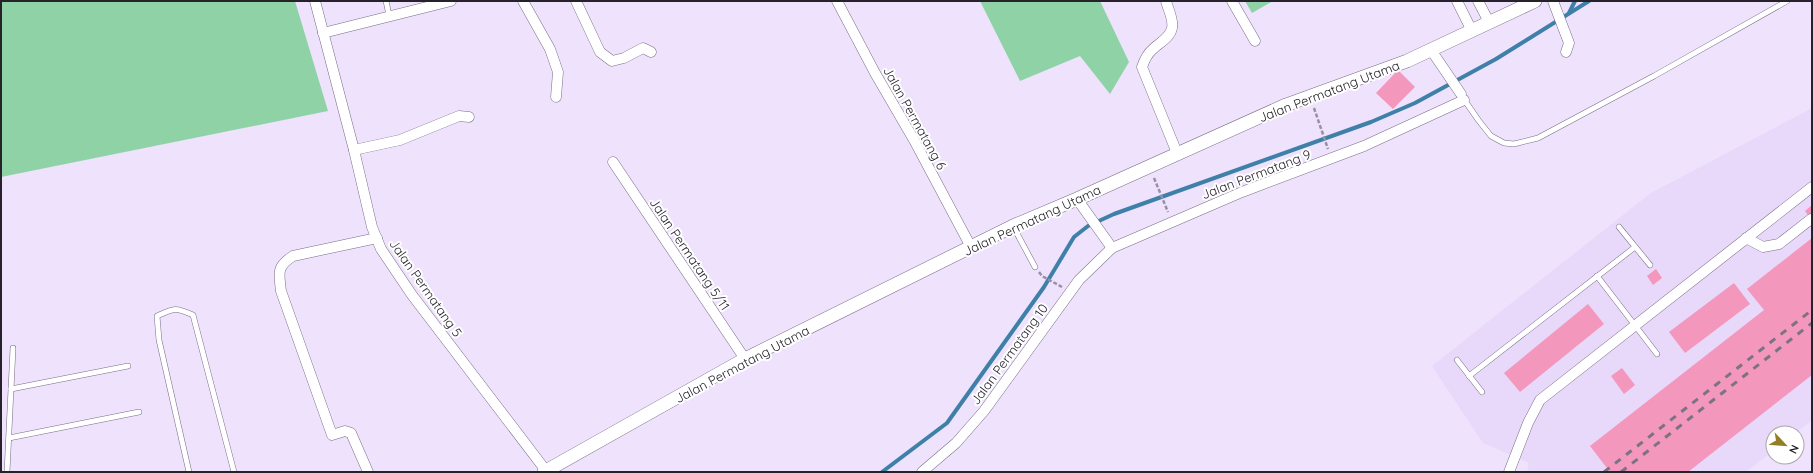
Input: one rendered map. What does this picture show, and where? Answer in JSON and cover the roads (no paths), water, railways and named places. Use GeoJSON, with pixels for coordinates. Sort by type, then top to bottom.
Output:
{"type":"FeatureCollection","features":[{"type":"Feature","properties":{"kind":"street","name":"Jalan Permatang 5"},"geometry":{"type":"LineString","coordinates":[[315,1],[354,150],[372,227],[381,249],[412,295],[546,472]]}},
{"type":"Feature","properties":{"kind":"street"},"geometry":{"type":"LineString","coordinates":[[523,1],[552,54],[558,72],[556,97]]}},
{"type":"Feature","properties":{"kind":"street"},"geometry":{"type":"LineString","coordinates":[[576,1],[600,52],[612,61],[624,58],[643,48],[651,52]]}},
{"type":"Feature","properties":{"kind":"street","name":"Jalan Permatang 6"},"geometry":{"type":"LineString","coordinates":[[837,1],[971,247]]}},
{"type":"Feature","properties":{"kind":"street"},"geometry":{"type":"LineString","coordinates":[[1166,1],[1172,20],[1172,29],[1166,38],[1152,49],[1142,67],[1177,153]]}},
{"type":"Feature","properties":{"kind":"street"},"geometry":{"type":"LineString","coordinates":[[1232,1],[1255,41]]}},
{"type":"Feature","properties":{"kind":"street"},"geometry":{"type":"LineString","coordinates":[[1457,1],[1472,31]]}},
{"type":"Feature","properties":{"kind":"street"},"geometry":{"type":"LineString","coordinates":[[1478,1],[1489,22]]}},
{"type":"Feature","properties":{"kind":"street","name":"Jalan Permatang Utama"},"geometry":{"type":"LineString","coordinates":[[546,472],[745,360],[1013,226],[1077,199],[1286,105],[1406,61],[1535,1]]}},
{"type":"Feature","properties":{"kind":"street"},"geometry":{"type":"LineString","coordinates":[[323,33],[389,15],[446,2]]}},
{"type":"Feature","properties":{"kind":"street"},"geometry":{"type":"LineString","coordinates":[[1554,3],[1566,34],[1568,48]]}},
{"type":"Feature","properties":{"kind":"street"},"geometry":{"type":"LineString","coordinates":[[1431,50],[1462,97]]}},
{"type":"Feature","properties":{"kind":"street","name":"Jalan Permatang 9"},"geometry":{"type":"LineString","coordinates":[[1109,245],[1242,192],[1351,151],[1462,97]]}},
{"type":"Feature","properties":{"kind":"street"},"geometry":{"type":"LineString","coordinates":[[354,150],[400,140],[458,116],[469,117]]}},
{"type":"Feature","properties":{"kind":"street","name":"Jalan Permatang 5/11"},"geometry":{"type":"LineString","coordinates":[[613,162],[745,360]]}},
{"type":"Feature","properties":{"kind":"street"},"geometry":{"type":"LineString","coordinates":[[1509,472],[1528,423],[1540,400],[1812,187]]}},
{"type":"Feature","properties":{"kind":"street"},"geometry":{"type":"LineString","coordinates":[[1077,199],[1084,212],[1109,245]]}},
{"type":"Feature","properties":{"kind":"street"},"geometry":{"type":"LineString","coordinates":[[1746,238],[1763,247],[1779,244],[1811,219]]}},
{"type":"Feature","properties":{"kind":"street"},"geometry":{"type":"LineString","coordinates":[[368,472],[351,433],[345,430],[332,435],[281,291],[279,272],[284,262],[293,256],[376,238]]}},
{"type":"Feature","properties":{"kind":"street","name":"Jalan Permatang 10"},"geometry":{"type":"LineString","coordinates":[[922,472],[956,443],[984,411],[1079,280],[1109,245]]}},
{"type":"Feature","properties":{"kind":"lane"},"geometry":{"type":"LineString","coordinates":[[386,1],[389,15]]}},
{"type":"Feature","properties":{"kind":"lane"},"geometry":{"type":"LineString","coordinates":[[1462,97],[1491,136],[1504,143],[1514,144],[1538,138],[1654,76],[1787,1]]}},
{"type":"Feature","properties":{"kind":"lane"},"geometry":{"type":"LineString","coordinates":[[1013,226],[1035,267]]}},
{"type":"Feature","properties":{"kind":"lane"},"geometry":{"type":"LineString","coordinates":[[1619,227],[1650,265]]}},
{"type":"Feature","properties":{"kind":"lane"},"geometry":{"type":"LineString","coordinates":[[1469,376],[1635,247]]}},
{"type":"Feature","properties":{"kind":"lane"},"geometry":{"type":"LineString","coordinates":[[1597,276],[1657,354]]}},
{"type":"Feature","properties":{"kind":"lane"},"geometry":{"type":"LineString","coordinates":[[189,472],[159,340],[157,316],[173,309],[182,310],[193,315],[234,472]]}},
{"type":"Feature","properties":{"kind":"lane"},"geometry":{"type":"LineString","coordinates":[[7,472],[13,348]]}},
{"type":"Feature","properties":{"kind":"lane"},"geometry":{"type":"LineString","coordinates":[[1457,360],[1482,392]]}},
{"type":"Feature","properties":{"kind":"lane"},"geometry":{"type":"LineString","coordinates":[[11,389],[128,366]]}},
{"type":"Feature","properties":{"kind":"lane"},"geometry":{"type":"LineString","coordinates":[[9,438],[139,412]]}},
{"type":"Feature","properties":{"kind":"waterway"},"geometry":{"type":"LineString","coordinates":[[1569,13],[1575,1]]}},
{"type":"Feature","properties":{"kind":"waterway"},"geometry":{"type":"LineString","coordinates":[[882,472],[947,423],[1044,287],[1074,237],[1088,226],[1114,214],[1371,122],[1415,103],[1496,59],[1589,1]]}},
{"type":"Feature","properties":{"kind":"railway"},"geometry":{"type":"LineString","coordinates":[[1604,472],[1812,310]]}},
{"type":"Feature","properties":{"kind":"railway"},"geometry":{"type":"LineString","coordinates":[[1621,472],[1812,323]]}}]}
